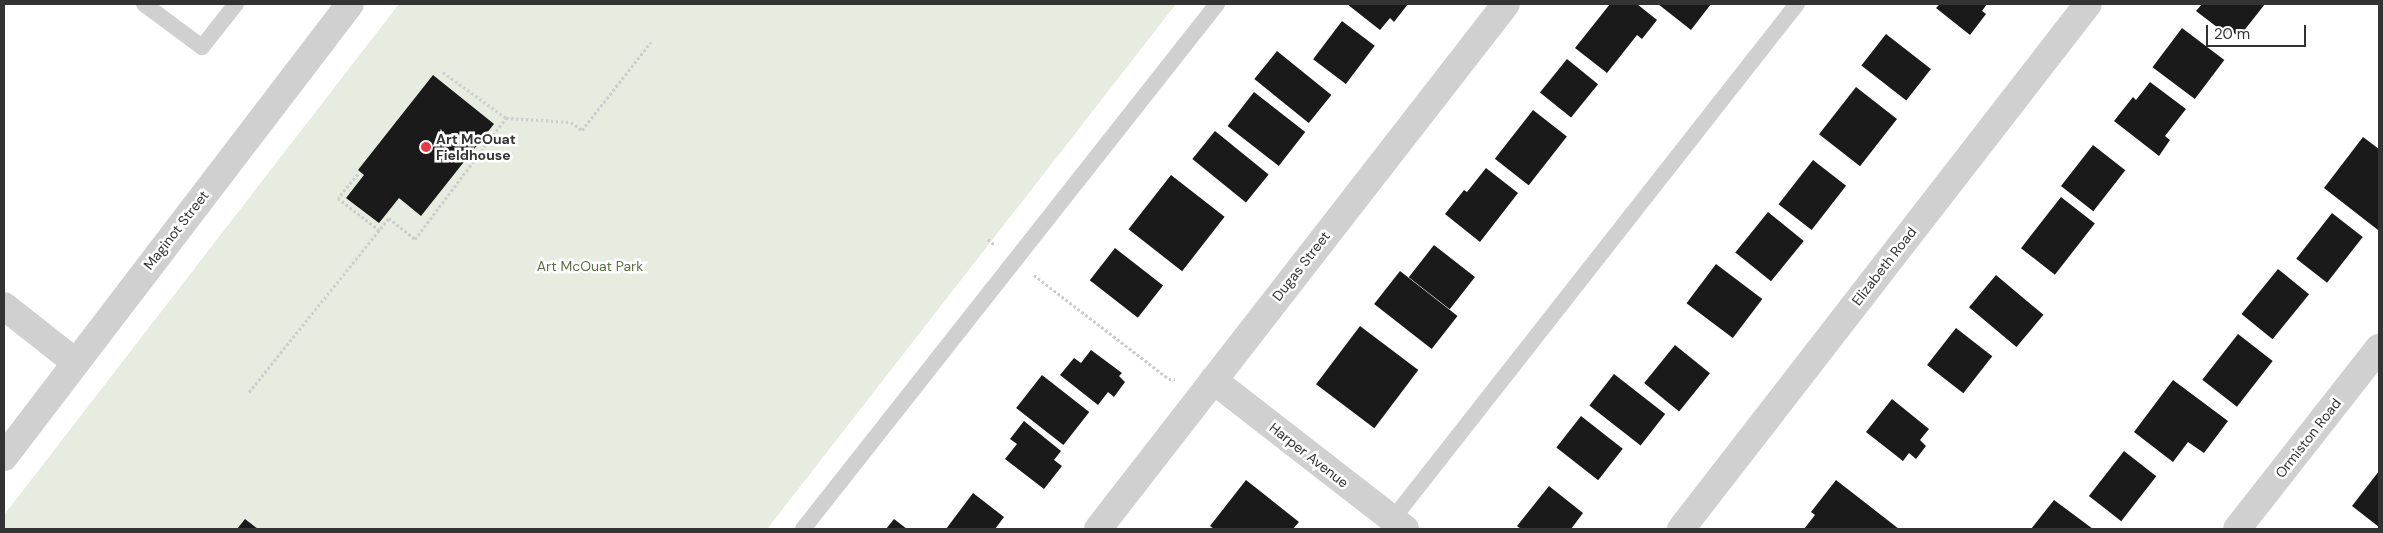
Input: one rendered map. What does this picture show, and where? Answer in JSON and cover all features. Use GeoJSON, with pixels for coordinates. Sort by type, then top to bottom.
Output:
{"type":"FeatureCollection","features":[{"type":"Feature","properties":{"kind":"street","name":"Maginot Street"},"geometry":{"type":"LineString","coordinates":[[4,457],[350,4]]}},
{"type":"Feature","properties":{"kind":"street","name":"Dugas Street"},"geometry":{"type":"LineString","coordinates":[[1098,529],[1506,4]]}},
{"type":"Feature","properties":{"kind":"street","name":"Elizabeth Road"},"geometry":{"type":"LineString","coordinates":[[1681,529],[2088,4]]}},
{"type":"Feature","properties":{"kind":"street"},"geometry":{"type":"LineString","coordinates":[[4,306],[75,362]]}},
{"type":"Feature","properties":{"kind":"street","name":"Ormiston Road"},"geometry":{"type":"LineString","coordinates":[[2237,529],[2379,348]]}},
{"type":"Feature","properties":{"kind":"street","name":"Harper Avenue"},"geometry":{"type":"LineString","coordinates":[[1213,380],[1394,526]]}},
{"type":"Feature","properties":{"kind":"lane"},"geometry":{"type":"LineString","coordinates":[[144,4],[202,47],[236,4]]}},
{"type":"Feature","properties":{"kind":"lane"},"geometry":{"type":"LineString","coordinates":[[804,529],[1217,4]]}},
{"type":"Feature","properties":{"kind":"lane"},"geometry":{"type":"LineString","coordinates":[[1394,526],[1797,4]]}},
{"type":"Feature","properties":{"kind":"path"},"geometry":{"type":"LineString","coordinates":[[443,72],[506,118],[571,122],[582,130],[651,42]]}},
{"type":"Feature","properties":{"kind":"path"},"geometry":{"type":"LineString","coordinates":[[249,392],[389,218],[416,238],[506,118]]}},
{"type":"Feature","properties":{"kind":"path"},"geometry":{"type":"LineString","coordinates":[[358,174],[338,198],[379,230]]}},
{"type":"Feature","properties":{"kind":"path"},"geometry":{"type":"LineString","coordinates":[[988,239],[1169,379],[1213,380]]}},
{"type":"Feature","properties":{"kind":"green space","name":"Art McOuat Park"},"geometry":{"type":"Polygon","coordinates":[[[399,4],[1176,4],[767,529],[4,529],[4,515],[399,4]]]}},
{"type":"Feature","properties":{"kind":"building"},"geometry":{"type":"Polygon","coordinates":[[[1347,4],[1408,4],[1394,22],[1390,18],[1380,30],[1347,4]]]}},
{"type":"Feature","properties":{"kind":"building"},"geometry":{"type":"Polygon","coordinates":[[[1610,4],[1637,4],[1657,20],[1642,39],[1637,35],[1607,73],[1575,48],[1610,4]]]}},
{"type":"Feature","properties":{"kind":"building"},"geometry":{"type":"Polygon","coordinates":[[[1658,4],[1711,4],[1691,30],[1658,4]]]}},
{"type":"Feature","properties":{"kind":"building"},"geometry":{"type":"Polygon","coordinates":[[[1940,4],[1987,4],[1982,11],[1986,14],[1970,35],[1936,8],[1940,4]]]}},
{"type":"Feature","properties":{"kind":"building"},"geometry":{"type":"Polygon","coordinates":[[[2202,4],[2265,4],[2239,37],[2229,29],[2226,34],[2196,11],[2202,4]]]}},
{"type":"Feature","properties":{"kind":"building"},"geometry":{"type":"Polygon","coordinates":[[[1342,21],[1375,46],[1346,84],[1313,59],[1342,21]]]}},
{"type":"Feature","properties":{"kind":"building"},"geometry":{"type":"Polygon","coordinates":[[[2182,28],[2224,60],[2195,99],[2153,67],[2182,28]]]}},
{"type":"Feature","properties":{"kind":"building"},"geometry":{"type":"Polygon","coordinates":[[[1886,34],[1931,69],[1906,101],[1861,66],[1886,34]]]}},
{"type":"Feature","properties":{"kind":"building"},"geometry":{"type":"Polygon","coordinates":[[[1277,51],[1331,95],[1309,123],[1254,79],[1277,51]]]}},
{"type":"Feature","properties":{"kind":"building"},"geometry":{"type":"Polygon","coordinates":[[[1567,59],[1598,84],[1571,118],[1540,92],[1567,59]]]}},
{"type":"Feature","properties":{"kind":"building","name":"Art McOuat Fieldhouse"},"geometry":{"type":"Polygon","coordinates":[[[433,75],[494,124],[421,216],[399,198],[379,223],[346,198],[364,175],[358,170],[433,75]]]}},
{"type":"Feature","properties":{"kind":"building"},"geometry":{"type":"Polygon","coordinates":[[[2150,82],[2186,109],[2165,136],[2170,140],[2159,156],[2114,121],[2133,97],[2136,100],[2150,82]]]}},
{"type":"Feature","properties":{"kind":"building"},"geometry":{"type":"Polygon","coordinates":[[[1856,87],[1897,119],[1860,166],[1819,134],[1856,87]]]}},
{"type":"Feature","properties":{"kind":"building"},"geometry":{"type":"Polygon","coordinates":[[[1254,92],[1305,132],[1279,166],[1228,126],[1254,92]]]}},
{"type":"Feature","properties":{"kind":"building"},"geometry":{"type":"Polygon","coordinates":[[[1533,110],[1567,136],[1529,185],[1495,159],[1533,110]]]}},
{"type":"Feature","properties":{"kind":"building"},"geometry":{"type":"Polygon","coordinates":[[[1215,131],[1269,174],[1246,202],[1192,159],[1215,131]]]}},
{"type":"Feature","properties":{"kind":"building"},"geometry":{"type":"Polygon","coordinates":[[[2363,137],[2379,149],[2378,230],[2324,188],[2363,137]]]}},
{"type":"Feature","properties":{"kind":"building"},"geometry":{"type":"Polygon","coordinates":[[[2093,145],[2125,170],[2093,211],[2061,186],[2093,145]]]}},
{"type":"Feature","properties":{"kind":"building"},"geometry":{"type":"Polygon","coordinates":[[[1813,160],[1846,186],[1812,230],[1779,204],[1813,160]]]}},
{"type":"Feature","properties":{"kind":"building"},"geometry":{"type":"Polygon","coordinates":[[[1486,168],[1518,193],[1480,242],[1445,214],[1464,190],[1467,192],[1486,168]]]}},
{"type":"Feature","properties":{"kind":"building"},"geometry":{"type":"Polygon","coordinates":[[[1171,175],[1225,217],[1182,271],[1129,229],[1171,175]]]}},
{"type":"Feature","properties":{"kind":"building"},"geometry":{"type":"Polygon","coordinates":[[[2061,197],[2095,223],[2055,275],[2021,248],[2061,197]]]}},
{"type":"Feature","properties":{"kind":"building"},"geometry":{"type":"Polygon","coordinates":[[[1768,212],[1804,241],[1771,281],[1735,252],[1768,212]]]}},
{"type":"Feature","properties":{"kind":"building"},"geometry":{"type":"Polygon","coordinates":[[[2332,213],[2363,237],[2327,283],[2296,259],[2332,213]]]}},
{"type":"Feature","properties":{"kind":"building"},"geometry":{"type":"Polygon","coordinates":[[[1434,245],[1475,277],[1450,309],[1409,277],[1434,245]]]}},
{"type":"Feature","properties":{"kind":"building"},"geometry":{"type":"Polygon","coordinates":[[[1115,248],[1163,286],[1138,318],[1090,280],[1115,248]]]}},
{"type":"Feature","properties":{"kind":"building"},"geometry":{"type":"Polygon","coordinates":[[[1716,264],[1762,299],[1733,338],[1687,303],[1716,264]]]}},
{"type":"Feature","properties":{"kind":"building"},"geometry":{"type":"Polygon","coordinates":[[[2278,269],[2309,294],[2273,339],[2241,314],[2278,269]]]}},
{"type":"Feature","properties":{"kind":"building"},"geometry":{"type":"Polygon","coordinates":[[[1400,271],[1458,316],[1432,349],[1374,304],[1400,271]]]}},
{"type":"Feature","properties":{"kind":"building"},"geometry":{"type":"Polygon","coordinates":[[[1996,275],[2043,315],[2016,347],[1969,307],[1996,275]]]}},
{"type":"Feature","properties":{"kind":"building"},"geometry":{"type":"Polygon","coordinates":[[[1360,326],[1418,370],[1374,428],[1316,384],[1360,326]]]}},
{"type":"Feature","properties":{"kind":"building"},"geometry":{"type":"Polygon","coordinates":[[[1956,328],[1992,356],[1963,393],[1927,365],[1956,328]]]}},
{"type":"Feature","properties":{"kind":"building"},"geometry":{"type":"Polygon","coordinates":[[[2238,334],[2273,361],[2237,407],[2202,380],[2238,334]]]}},
{"type":"Feature","properties":{"kind":"building"},"geometry":{"type":"Polygon","coordinates":[[[1675,345],[1710,373],[1679,411],[1644,383],[1675,345]]]}},
{"type":"Feature","properties":{"kind":"building"},"geometry":{"type":"Polygon","coordinates":[[[1091,350],[1122,373],[1119,376],[1125,382],[1114,397],[1108,392],[1098,405],[1060,375],[1074,358],[1081,363],[1091,350]]]}},
{"type":"Feature","properties":{"kind":"building"},"geometry":{"type":"Polygon","coordinates":[[[1614,374],[1665,414],[1641,446],[1589,406],[1614,374]]]}},
{"type":"Feature","properties":{"kind":"building"},"geometry":{"type":"Polygon","coordinates":[[[1042,375],[1089,412],[1063,445],[1016,408],[1042,375]]]}},
{"type":"Feature","properties":{"kind":"building"},"geometry":{"type":"Polygon","coordinates":[[[2173,380],[2228,421],[2204,453],[2188,442],[2173,462],[2134,432],[2173,380]]]}},
{"type":"Feature","properties":{"kind":"building"},"geometry":{"type":"Polygon","coordinates":[[[1892,399],[1929,429],[1920,440],[1926,446],[1916,459],[1909,453],[1903,461],[1866,432],[1892,399]]]}},
{"type":"Feature","properties":{"kind":"building"},"geometry":{"type":"Polygon","coordinates":[[[1581,416],[1623,449],[1598,480],[1556,448],[1581,416]]]}},
{"type":"Feature","properties":{"kind":"building"},"geometry":{"type":"Polygon","coordinates":[[[1024,421],[1061,451],[1054,460],[1062,466],[1044,489],[1005,459],[1017,444],[1010,439],[1024,421]]]}},
{"type":"Feature","properties":{"kind":"building"},"geometry":{"type":"Polygon","coordinates":[[[2124,451],[2156,476],[2121,521],[2089,496],[2124,451]]]}},
{"type":"Feature","properties":{"kind":"building"},"geometry":{"type":"Polygon","coordinates":[[[2379,471],[2379,527],[2352,506],[2379,471]]]}},
{"type":"Feature","properties":{"kind":"building"},"geometry":{"type":"Polygon","coordinates":[[[1246,480],[1299,522],[1293,529],[1214,529],[1210,526],[1246,480]]]}},
{"type":"Feature","properties":{"kind":"building"},"geometry":{"type":"Polygon","coordinates":[[[1836,480],[1899,529],[1804,529],[1815,515],[1811,512],[1836,480]]]}},
{"type":"Feature","properties":{"kind":"building"},"geometry":{"type":"Polygon","coordinates":[[[1549,486],[1583,513],[1571,529],[1521,529],[1517,526],[1549,486]]]}},
{"type":"Feature","properties":{"kind":"building"},"geometry":{"type":"Polygon","coordinates":[[[973,493],[1004,517],[995,529],[946,529],[973,493]]]}},
{"type":"Feature","properties":{"kind":"building"},"geometry":{"type":"Polygon","coordinates":[[[2054,500],[2093,529],[2031,529],[2054,500]]]}},
{"type":"Feature","properties":{"kind":"building"},"geometry":{"type":"Polygon","coordinates":[[[245,519],[258,529],[237,529],[245,519]]]}},
{"type":"Feature","properties":{"kind":"building"},"geometry":{"type":"Polygon","coordinates":[[[894,519],[907,529],[886,529],[894,519]]]}},
{"type":"Feature","properties":{"kind":"place","name":"Art McOuat Fieldhouse"},"geometry":{"type":"Point","coordinates":[426,147]}}]}
